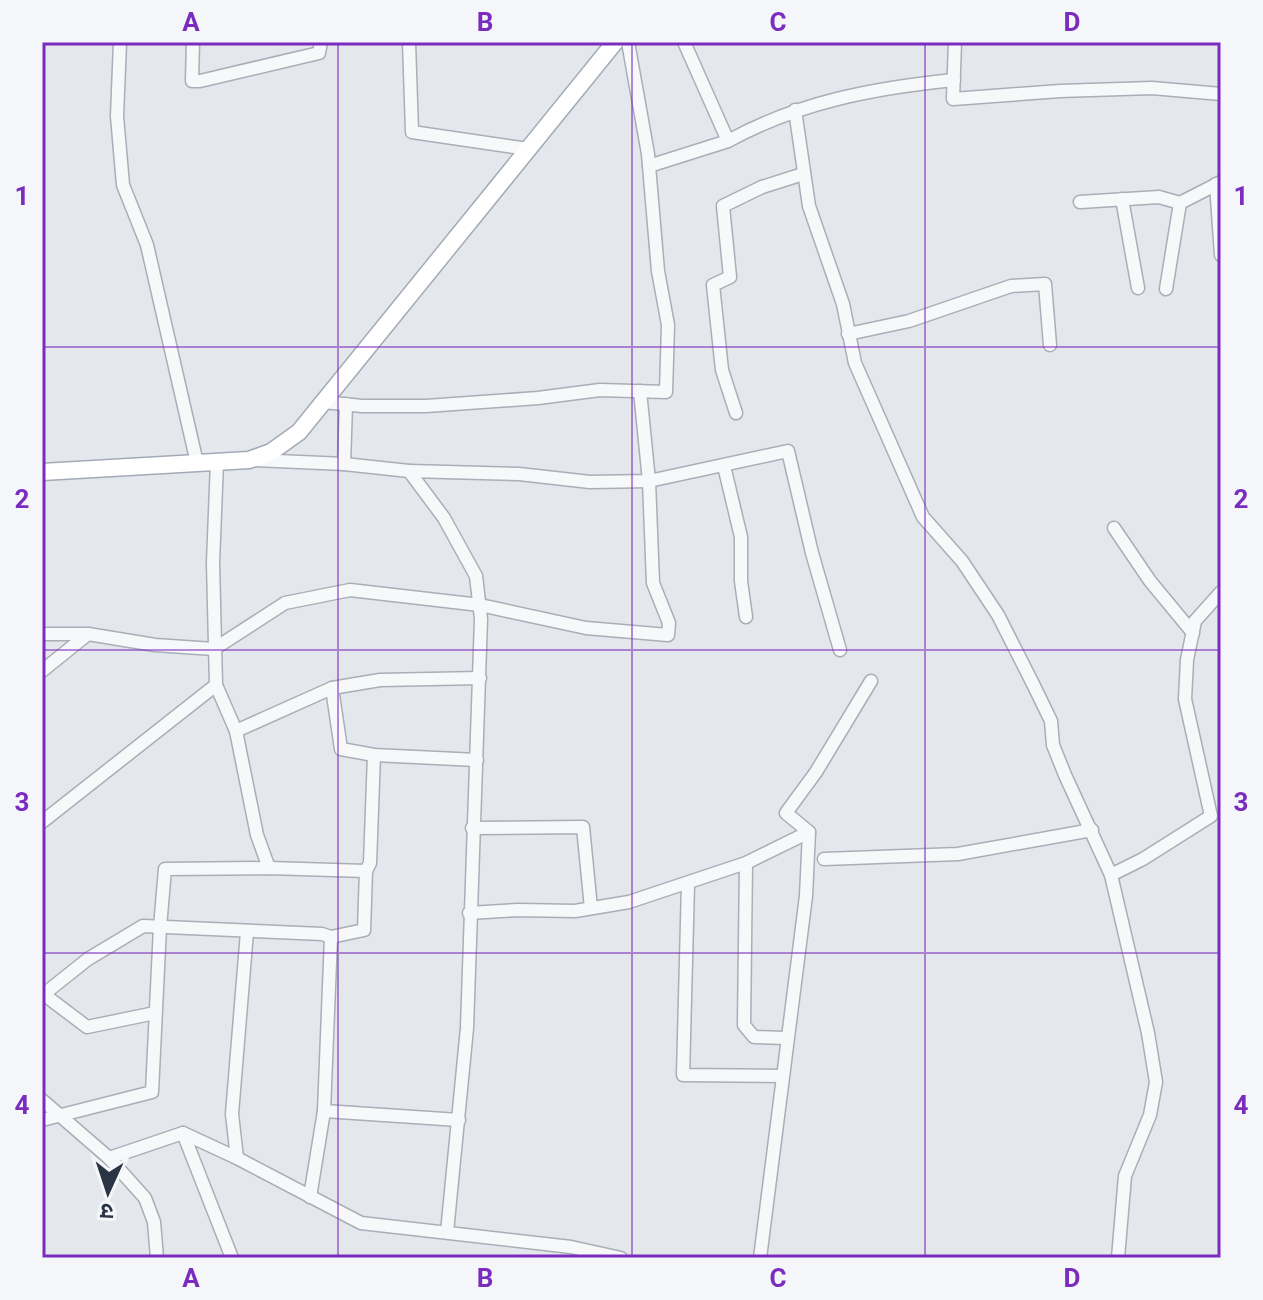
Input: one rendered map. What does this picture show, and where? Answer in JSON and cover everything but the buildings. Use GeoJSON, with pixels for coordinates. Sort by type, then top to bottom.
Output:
{"type":"FeatureCollection","features":[{"type":"Feature","properties":{"kind":"main road"},"geometry":{"type":"LineString","coordinates":[[42,472],[249,460],[271,452],[299,432],[615,42]]}},
{"type":"Feature","properties":{"kind":"street"},"geometry":{"type":"LineString","coordinates":[[120,42],[117,116],[123,185],[147,245],[197,463]]}},
{"type":"Feature","properties":{"kind":"street"},"geometry":{"type":"LineString","coordinates":[[193,42],[192,81],[319,53],[321,42]]}},
{"type":"Feature","properties":{"kind":"street"},"geometry":{"type":"LineString","coordinates":[[409,42],[412,132],[528,149]]}},
{"type":"Feature","properties":{"kind":"street"},"geometry":{"type":"LineString","coordinates":[[323,402],[426,406],[600,390],[666,392],[668,325],[658,271],[649,166],[628,42]]}},
{"type":"Feature","properties":{"kind":"street"},"geometry":{"type":"LineString","coordinates":[[684,42],[728,141]]}},
{"type":"Feature","properties":{"kind":"street"},"geometry":{"type":"LineString","coordinates":[[955,42],[953,99],[1152,88],[1221,94]]}},
{"type":"Feature","properties":{"kind":"street"},"geometry":{"type":"LineString","coordinates":[[649,166],[728,141],[760,123],[795,110],[866,92],[954,80]]}},
{"type":"Feature","properties":{"kind":"street"},"geometry":{"type":"LineString","coordinates":[[795,110],[809,206],[843,304],[855,363],[923,517],[962,561],[998,615],[1051,721],[1053,745],[1111,875],[1148,1033],[1156,1082],[1150,1115],[1125,1176],[1118,1258]]}},
{"type":"Feature","properties":{"kind":"street"},"geometry":{"type":"LineString","coordinates":[[736,413],[722,370],[713,285],[730,277],[723,206],[762,187],[803,174]]}},
{"type":"Feature","properties":{"kind":"street"},"geometry":{"type":"LineString","coordinates":[[1080,202],[1159,197],[1180,203],[1218,183],[1221,255]]}},
{"type":"Feature","properties":{"kind":"street"},"geometry":{"type":"LineString","coordinates":[[1122,199],[1138,288]]}},
{"type":"Feature","properties":{"kind":"street"},"geometry":{"type":"LineString","coordinates":[[1166,289],[1180,203]]}},
{"type":"Feature","properties":{"kind":"street"},"geometry":{"type":"LineString","coordinates":[[848,334],[909,321],[1011,286],[1045,284],[1050,345]]}},
{"type":"Feature","properties":{"kind":"street"},"geometry":{"type":"LineString","coordinates":[[42,634],[88,634],[155,645],[214,649],[285,603],[350,590],[480,605],[586,628],[668,635],[669,623],[653,583],[649,481],[640,391]]}},
{"type":"Feature","properties":{"kind":"street"},"geometry":{"type":"LineString","coordinates":[[344,464],[346,404]]}},
{"type":"Feature","properties":{"kind":"street"},"geometry":{"type":"LineString","coordinates":[[249,460],[344,464],[409,471],[519,474],[590,482],[649,481],[788,451],[840,650]]}},
{"type":"Feature","properties":{"kind":"street"},"geometry":{"type":"LineString","coordinates":[[217,462],[213,563],[216,685],[236,731],[257,835],[269,868]]}},
{"type":"Feature","properties":{"kind":"street"},"geometry":{"type":"LineString","coordinates":[[724,466],[741,537],[741,581],[746,617]]}},
{"type":"Feature","properties":{"kind":"street"},"geometry":{"type":"LineString","coordinates":[[409,471],[444,518],[476,576],[480,605],[467,1028],[447,1232]]}},
{"type":"Feature","properties":{"kind":"street"},"geometry":{"type":"LineString","coordinates":[[1114,528],[1150,581],[1193,633]]}},
{"type":"Feature","properties":{"kind":"street"},"geometry":{"type":"LineString","coordinates":[[1111,875],[1143,859],[1211,816],[1185,699],[1187,660],[1195,621],[1221,592]]}},
{"type":"Feature","properties":{"kind":"street"},"geometry":{"type":"LineString","coordinates":[[42,671],[88,634]]}},
{"type":"Feature","properties":{"kind":"street"},"geometry":{"type":"LineString","coordinates":[[236,731],[332,688],[380,680],[480,678]]}},
{"type":"Feature","properties":{"kind":"street"},"geometry":{"type":"LineString","coordinates":[[809,832],[786,813],[816,772],[871,681]]}},
{"type":"Feature","properties":{"kind":"street"},"geometry":{"type":"LineString","coordinates":[[42,822],[216,685]]}},
{"type":"Feature","properties":{"kind":"street"},"geometry":{"type":"LineString","coordinates":[[332,688],[341,749],[374,755],[477,760]]}},
{"type":"Feature","properties":{"kind":"street"},"geometry":{"type":"LineString","coordinates":[[155,1013],[87,1027],[43,994],[88,959],[143,926],[322,934],[331,937],[364,930],[374,755]]}},
{"type":"Feature","properties":{"kind":"street"},"geometry":{"type":"LineString","coordinates":[[1207,796],[1221,800]]}},
{"type":"Feature","properties":{"kind":"street"},"geometry":{"type":"LineString","coordinates":[[472,828],[583,827],[591,908]]}},
{"type":"Feature","properties":{"kind":"street"},"geometry":{"type":"LineString","coordinates":[[824,859],[958,854],[1092,830]]}},
{"type":"Feature","properties":{"kind":"street"},"geometry":{"type":"LineString","coordinates":[[469,913],[591,908],[629,902],[746,863],[809,832]]}},
{"type":"Feature","properties":{"kind":"street"},"geometry":{"type":"LineString","coordinates":[[760,1258],[806,896],[809,832]]}},
{"type":"Feature","properties":{"kind":"street"},"geometry":{"type":"LineString","coordinates":[[746,863],[744,1025],[754,1037],[787,1038]]}},
{"type":"Feature","properties":{"kind":"street"},"geometry":{"type":"LineString","coordinates":[[42,1120],[152,1092],[165,869],[366,871]]}},
{"type":"Feature","properties":{"kind":"street"},"geometry":{"type":"LineString","coordinates":[[688,884],[683,1075],[782,1076]]}},
{"type":"Feature","properties":{"kind":"street"},"geometry":{"type":"LineString","coordinates":[[237,1158],[232,1114],[247,932]]}},
{"type":"Feature","properties":{"kind":"street"},"geometry":{"type":"LineString","coordinates":[[310,1197],[324,1111],[331,937]]}},
{"type":"Feature","properties":{"kind":"street"},"geometry":{"type":"LineString","coordinates":[[42,1100],[109,1158],[145,1198],[154,1222],[157,1258]]}},
{"type":"Feature","properties":{"kind":"street"},"geometry":{"type":"LineString","coordinates":[[324,1111],[459,1120]]}},
{"type":"Feature","properties":{"kind":"street"},"geometry":{"type":"LineString","coordinates":[[183,1133],[232,1258]]}},
{"type":"Feature","properties":{"kind":"street"},"geometry":{"type":"LineString","coordinates":[[109,1158],[183,1133],[361,1223],[571,1247],[621,1258]]}}]}
